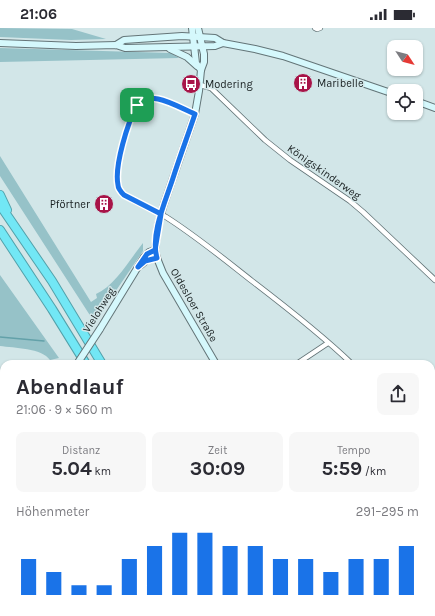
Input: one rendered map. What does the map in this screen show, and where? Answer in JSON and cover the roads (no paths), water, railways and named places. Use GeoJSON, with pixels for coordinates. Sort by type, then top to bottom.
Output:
{"type":"FeatureCollection","features":[{"type":"Feature","properties":{"kind":"highway"},"geometry":{"type":"LineString","coordinates":[[0,195],[13,223]]}},
{"type":"Feature","properties":{"kind":"highway"},"geometry":{"type":"LineString","coordinates":[[0,206],[52,281],[100,360]]}},
{"type":"Feature","properties":{"kind":"highway"},"geometry":{"type":"LineString","coordinates":[[0,230],[52,308],[84,360]]}},
{"type":"Feature","properties":{"kind":"main road","name":"Oldesloer Straße"},"geometry":{"type":"LineString","coordinates":[[192,28],[202,47],[204,62],[200,68],[200,85],[195,114],[161,214],[155,250],[163,273],[214,360]]}},
{"type":"Feature","properties":{"kind":"main road","name":"Oldesloer Straße"},"geometry":{"type":"LineString","coordinates":[[198,28],[194,47],[196,62],[200,68]]}},
{"type":"Feature","properties":{"kind":"main road"},"geometry":{"type":"LineString","coordinates":[[116,45],[124,40],[196,36],[215,38],[223,43],[283,56],[387,92]]}},
{"type":"Feature","properties":{"kind":"main road"},"geometry":{"type":"LineString","coordinates":[[0,43],[76,46],[116,45],[125,48],[166,48],[215,46],[223,43]]}},
{"type":"Feature","properties":{"kind":"main road"},"geometry":{"type":"LineString","coordinates":[[166,48],[186,57],[200,68]]}},
{"type":"Feature","properties":{"kind":"main road"},"geometry":{"type":"LineString","coordinates":[[423,104],[435,108]]}},
{"type":"Feature","properties":{"kind":"main road","name":"Vielohweg"},"geometry":{"type":"LineString","coordinates":[[80,360],[138,267],[147,254],[155,250]]}},
{"type":"Feature","properties":{"kind":"main road"},"geometry":{"type":"LineString","coordinates":[[138,267],[145,261],[157,258]]}},
{"type":"Feature","properties":{"kind":"street"},"geometry":{"type":"LineString","coordinates":[[315,28],[320,28]]}},
{"type":"Feature","properties":{"kind":"street","name":"Königskinderweg"},"geometry":{"type":"LineString","coordinates":[[200,85],[211,88],[265,140],[290,160],[360,209],[435,280]]}},
{"type":"Feature","properties":{"kind":"street"},"geometry":{"type":"LineString","coordinates":[[195,114],[158,98],[146,98],[140,102],[137,105],[128,126],[118,174],[118,188],[124,195],[161,214],[223,258],[347,360]]}},
{"type":"Feature","properties":{"kind":"street"},"geometry":{"type":"LineString","coordinates":[[302,360],[328,343]]}},
{"type":"Feature","properties":{"kind":"waterway"},"geometry":{"type":"LineString","coordinates":[[0,337],[44,341]]}},
{"type":"Feature","properties":{"kind":"place","name":"Maribelle"},"geometry":{"type":"Point","coordinates":[303,83]}},
{"type":"Feature","properties":{"kind":"place","name":"Modering"},"geometry":{"type":"Point","coordinates":[191,84]}},
{"type":"Feature","properties":{"kind":"place","name":"Pförtner"},"geometry":{"type":"Point","coordinates":[104,204]}}]}
